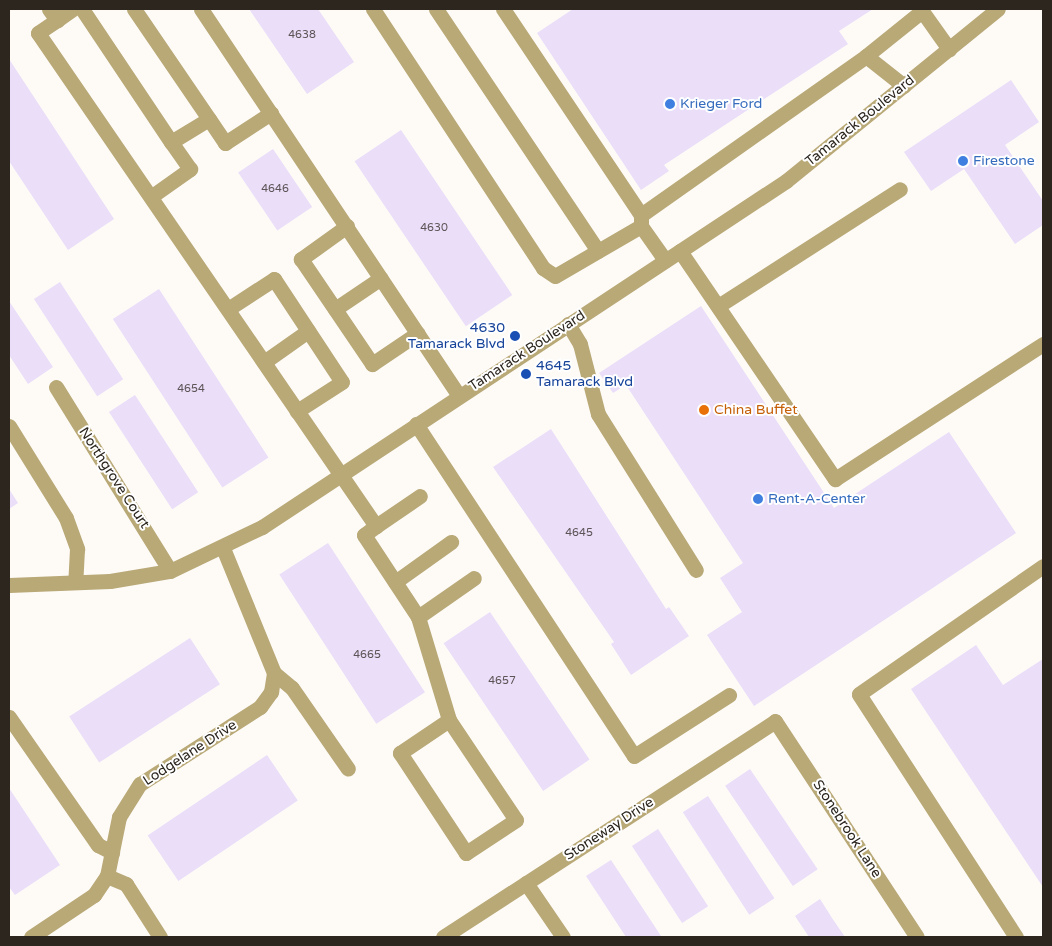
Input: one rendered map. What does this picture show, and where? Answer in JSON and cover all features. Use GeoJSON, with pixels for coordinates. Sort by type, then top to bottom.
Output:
{"type":"FeatureCollection","features":[{"type":"Feature","properties":{"kind":"street"},"geometry":{"type":"LineString","coordinates":[[73,9],[53,14],[38,33],[152,196],[376,526]]}},
{"type":"Feature","properties":{"kind":"street"},"geometry":{"type":"LineString","coordinates":[[82,9],[190,169],[152,196]]}},
{"type":"Feature","properties":{"kind":"street"},"geometry":{"type":"LineString","coordinates":[[134,9],[225,143],[271,113]]}},
{"type":"Feature","properties":{"kind":"street"},"geometry":{"type":"LineString","coordinates":[[201,9],[459,396]]}},
{"type":"Feature","properties":{"kind":"street"},"geometry":{"type":"LineString","coordinates":[[373,9],[543,268],[555,276],[598,251],[641,220],[866,56],[922,10],[949,48]]}},
{"type":"Feature","properties":{"kind":"street"},"geometry":{"type":"LineString","coordinates":[[436,9],[598,251]]}},
{"type":"Feature","properties":{"kind":"street","name":"Tamarack Boulevard"},"geometry":{"type":"LineString","coordinates":[[9,586],[75,582],[170,571],[223,548],[340,474],[786,181],[998,9]]}},
{"type":"Feature","properties":{"kind":"street"},"geometry":{"type":"LineString","coordinates":[[505,10],[665,260]]}},
{"type":"Feature","properties":{"kind":"street"},"geometry":{"type":"LineString","coordinates":[[866,56],[904,86]]}},
{"type":"Feature","properties":{"kind":"street"},"geometry":{"type":"LineString","coordinates":[[171,142],[208,119]]}},
{"type":"Feature","properties":{"kind":"street"},"geometry":{"type":"LineString","coordinates":[[718,306],[900,189]]}},
{"type":"Feature","properties":{"kind":"street"},"geometry":{"type":"LineString","coordinates":[[347,226],[301,259],[372,364],[418,333]]}},
{"type":"Feature","properties":{"kind":"street"},"geometry":{"type":"LineString","coordinates":[[680,251],[835,479],[1043,344]]}},
{"type":"Feature","properties":{"kind":"street"},"geometry":{"type":"LineString","coordinates":[[335,309],[381,278]]}},
{"type":"Feature","properties":{"kind":"street"},"geometry":{"type":"LineString","coordinates":[[228,309],[274,279],[342,382],[297,411]]}},
{"type":"Feature","properties":{"kind":"street"},"geometry":{"type":"LineString","coordinates":[[568,324],[580,344],[598,414],[696,570]]}},
{"type":"Feature","properties":{"kind":"street"},"geometry":{"type":"LineString","coordinates":[[264,362],[308,331]]}},
{"type":"Feature","properties":{"kind":"street","name":"Northgrove Court"},"geometry":{"type":"LineString","coordinates":[[56,387],[148,530],[170,571]]}},
{"type":"Feature","properties":{"kind":"street"},"geometry":{"type":"LineString","coordinates":[[416,424],[634,756],[729,695]]}},
{"type":"Feature","properties":{"kind":"street"},"geometry":{"type":"LineString","coordinates":[[9,426],[66,518],[77,549],[75,582]]}},
{"type":"Feature","properties":{"kind":"street"},"geometry":{"type":"LineString","coordinates":[[420,496],[364,535],[418,617],[449,720],[516,820],[466,853],[400,753],[449,720]]}},
{"type":"Feature","properties":{"kind":"street"},"geometry":{"type":"LineString","coordinates":[[395,582],[451,542]]}},
{"type":"Feature","properties":{"kind":"street"},"geometry":{"type":"LineString","coordinates":[[223,548],[274,673],[292,688],[348,769]]}},
{"type":"Feature","properties":{"kind":"street"},"geometry":{"type":"LineString","coordinates":[[1016,937],[859,694],[1043,566]]}},
{"type":"Feature","properties":{"kind":"street"},"geometry":{"type":"LineString","coordinates":[[418,617],[474,578]]}},
{"type":"Feature","properties":{"kind":"street","name":"Lodgelane Drive"},"geometry":{"type":"LineString","coordinates":[[31,937],[94,895],[106,876],[119,817],[140,784],[260,707],[271,692],[274,673]]}},
{"type":"Feature","properties":{"kind":"street"},"geometry":{"type":"LineString","coordinates":[[9,717],[98,845],[112,852]]}},
{"type":"Feature","properties":{"kind":"street","name":"Stoneway Drive"},"geometry":{"type":"LineString","coordinates":[[443,937],[775,721]]}},
{"type":"Feature","properties":{"kind":"street","name":"Stonebrook Lane"},"geometry":{"type":"LineString","coordinates":[[775,721],[917,937]]}},
{"type":"Feature","properties":{"kind":"street"},"geometry":{"type":"LineString","coordinates":[[106,876],[126,884],[160,937]]}},
{"type":"Feature","properties":{"kind":"street"},"geometry":{"type":"LineString","coordinates":[[526,883],[563,937]]}},
{"type":"Feature","properties":{"kind":"building"},"geometry":{"type":"Polygon","coordinates":[[[249,9],[318,9],[354,62],[307,94],[249,9]]]}},
{"type":"Feature","properties":{"kind":"building","name":"Krieger Ford"},"geometry":{"type":"Polygon","coordinates":[[[573,9],[873,9],[839,31],[848,44],[664,165],[669,171],[641,190],[537,33],[573,9]]]}},
{"type":"Feature","properties":{"kind":"building"},"geometry":{"type":"Polygon","coordinates":[[[9,59],[114,219],[68,250],[9,161],[9,59]]]}},
{"type":"Feature","properties":{"kind":"building","name":"Firestone"},"geometry":{"type":"Polygon","coordinates":[[[1011,80],[1039,122],[1005,145],[1043,201],[1043,225],[1015,244],[964,169],[931,191],[904,152],[1011,80]]]}},
{"type":"Feature","properties":{"kind":"building"},"geometry":{"type":"Polygon","coordinates":[[[401,130],[512,295],[466,326],[355,161],[401,130]]]}},
{"type":"Feature","properties":{"kind":"building"},"geometry":{"type":"Polygon","coordinates":[[[273,149],[312,207],[277,231],[238,172],[273,149]]]}},
{"type":"Feature","properties":{"kind":"building"},"geometry":{"type":"Polygon","coordinates":[[[60,282],[123,379],[97,396],[34,299],[60,282]]]}},
{"type":"Feature","properties":{"kind":"building"},"geometry":{"type":"Polygon","coordinates":[[[159,289],[268,458],[222,488],[113,319],[159,289]]]}},
{"type":"Feature","properties":{"kind":"building"},"geometry":{"type":"Polygon","coordinates":[[[9,301],[53,367],[28,384],[9,355],[9,301]]]}},
{"type":"Feature","properties":{"kind":"building"},"geometry":{"type":"Polygon","coordinates":[[[701,306],[834,508],[949,432],[1016,533],[754,706],[707,635],[742,612],[720,578],[743,563],[626,385],[613,393],[599,373],[701,306]]]}},
{"type":"Feature","properties":{"kind":"building"},"geometry":{"type":"Polygon","coordinates":[[[135,395],[198,492],[172,509],[109,412],[135,395]]]}},
{"type":"Feature","properties":{"kind":"building"},"geometry":{"type":"Polygon","coordinates":[[[551,429],[666,609],[669,607],[689,636],[631,675],[611,644],[614,642],[493,467],[551,429]]]}},
{"type":"Feature","properties":{"kind":"building"},"geometry":{"type":"Polygon","coordinates":[[[9,489],[18,503],[9,509],[9,489]]]}},
{"type":"Feature","properties":{"kind":"building"},"geometry":{"type":"Polygon","coordinates":[[[328,543],[425,692],[376,724],[279,575],[328,543]]]}},
{"type":"Feature","properties":{"kind":"building"},"geometry":{"type":"Polygon","coordinates":[[[490,612],[590,760],[543,791],[444,643],[490,612]]]}},
{"type":"Feature","properties":{"kind":"building"},"geometry":{"type":"Polygon","coordinates":[[[190,638],[220,684],[99,763],[69,716],[190,638]]]}},
{"type":"Feature","properties":{"kind":"building"},"geometry":{"type":"Polygon","coordinates":[[[976,645],[1003,685],[1043,659],[1043,887],[911,689],[976,645]]]}},
{"type":"Feature","properties":{"kind":"building"},"geometry":{"type":"Polygon","coordinates":[[[267,755],[298,801],[178,881],[148,836],[267,755]]]}},
{"type":"Feature","properties":{"kind":"building"},"geometry":{"type":"Polygon","coordinates":[[[750,769],[818,869],[793,886],[725,786],[750,769]]]}},
{"type":"Feature","properties":{"kind":"building"},"geometry":{"type":"Polygon","coordinates":[[[9,788],[60,865],[15,895],[9,887],[9,788]]]}},
{"type":"Feature","properties":{"kind":"building"},"geometry":{"type":"Polygon","coordinates":[[[708,796],[774,898],[749,915],[683,812],[708,796]]]}},
{"type":"Feature","properties":{"kind":"building"},"geometry":{"type":"Polygon","coordinates":[[[658,829],[708,906],[682,923],[632,846],[658,829]]]}},
{"type":"Feature","properties":{"kind":"building"},"geometry":{"type":"Polygon","coordinates":[[[611,860],[661,936],[626,937],[586,876],[611,860]]]}},
{"type":"Feature","properties":{"kind":"building"},"geometry":{"type":"Polygon","coordinates":[[[820,899],[845,937],[809,937],[795,916],[820,899]]]}},
{"type":"Feature","properties":{"kind":"place","name":"Krieger Ford"},"geometry":{"type":"Point","coordinates":[670,104]}},
{"type":"Feature","properties":{"kind":"place","name":"Firestone"},"geometry":{"type":"Point","coordinates":[963,161]}},
{"type":"Feature","properties":{"kind":"place","name":"4630 Tamarack Blvd"},"geometry":{"type":"Point","coordinates":[515,336]}},
{"type":"Feature","properties":{"kind":"place","name":"4645 Tamarack Blvd"},"geometry":{"type":"Point","coordinates":[526,374]}},
{"type":"Feature","properties":{"kind":"place","name":"China Buffet"},"geometry":{"type":"Point","coordinates":[704,410]}},
{"type":"Feature","properties":{"kind":"place","name":"Rent-A-Center"},"geometry":{"type":"Point","coordinates":[758,499]}}]}
